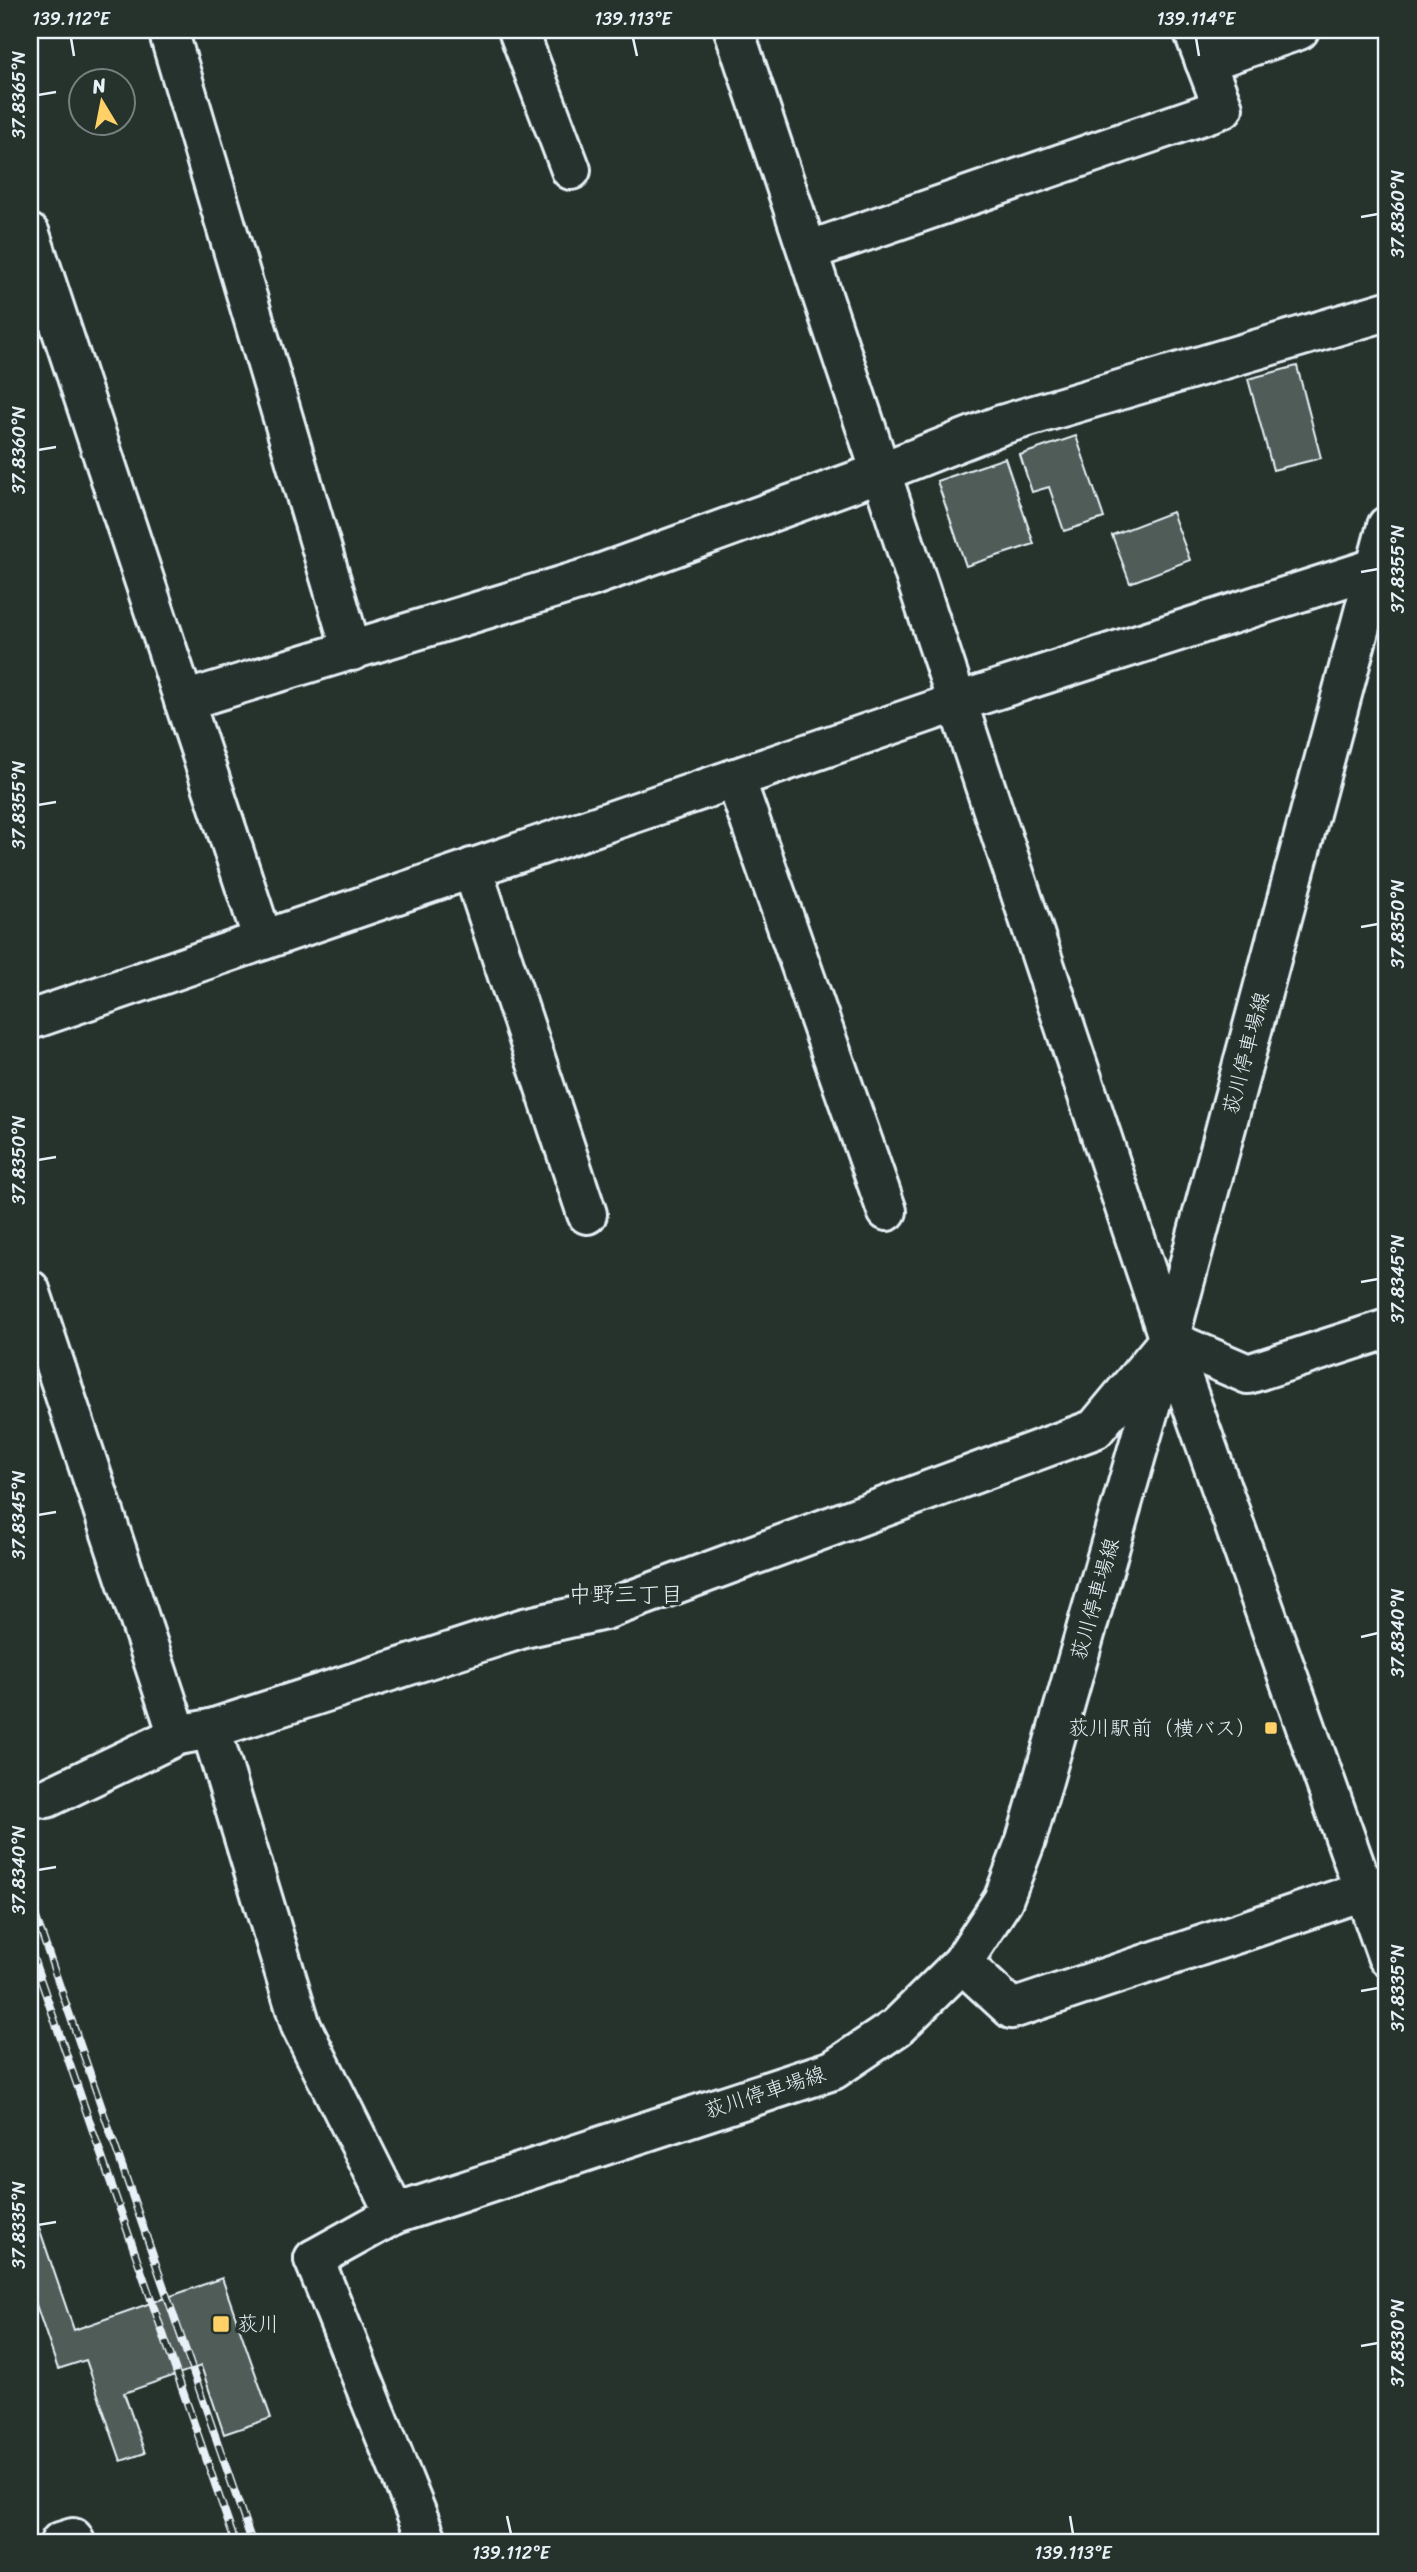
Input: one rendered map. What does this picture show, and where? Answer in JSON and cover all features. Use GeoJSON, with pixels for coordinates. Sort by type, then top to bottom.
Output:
{"type":"FeatureCollection","features":[{"type":"Feature","properties":{"kind":"street"},"geometry":{"type":"LineString","coordinates":[[168,30],[352,651]]}},
{"type":"Feature","properties":{"kind":"street"},"geometry":{"type":"LineString","coordinates":[[518,30],[570,170]]}},
{"type":"Feature","properties":{"kind":"street"},"geometry":{"type":"LineString","coordinates":[[734,30],[1169,1340],[1376,1887],[1387,1956]]}},
{"type":"Feature","properties":{"kind":"street"},"geometry":{"type":"LineString","coordinates":[[808,251],[1223,108],[1199,46],[1299,30]]}},
{"type":"Feature","properties":{"kind":"street"},"geometry":{"type":"LineString","coordinates":[[30,234],[263,940]]}},
{"type":"Feature","properties":{"kind":"street"},"geometry":{"type":"LineString","coordinates":[[184,701],[591,577],[881,472],[1001,425],[1387,311]]}},
{"type":"Feature","properties":{"kind":"street","name":"荻川停車場線"},"geometry":{"type":"LineString","coordinates":[[428,2542],[314,2259],[395,2214],[833,2070],[897,2027],[962,1963],[1003,1900],[1026,1840],[1169,1340],[1382,566],[1387,526]]}},
{"type":"Feature","properties":{"kind":"street"},"geometry":{"type":"LineString","coordinates":[[30,1020],[958,702],[1382,566]]}},
{"type":"Feature","properties":{"kind":"street"},"geometry":{"type":"LineString","coordinates":[[735,778],[887,1211]]}},
{"type":"Feature","properties":{"kind":"street"},"geometry":{"type":"LineString","coordinates":[[472,868],[587,1214]]}},
{"type":"Feature","properties":{"kind":"street"},"geometry":{"type":"LineString","coordinates":[[30,1290],[300,2026],[395,2214]]}},
{"type":"Feature","properties":{"kind":"street"},"geometry":{"type":"LineString","coordinates":[[1169,1340],[1248,1374],[1387,1329]]}},
{"type":"Feature","properties":{"kind":"street"},"geometry":{"type":"LineString","coordinates":[[47,1798],[194,1732],[524,1628],[605,1610],[1095,1429],[1169,1340]]}},
{"type":"Feature","properties":{"kind":"street"},"geometry":{"type":"LineString","coordinates":[[962,1963],[1012,2009],[1376,1887]]}},
{"type":"Feature","properties":{"kind":"street"},"geometry":{"type":"LineString","coordinates":[[60,2542],[73,2538],[75,2542]]}},
{"type":"Feature","properties":{"kind":"building"},"geometry":{"type":"Polygon","coordinates":[[[1297,366],[1321,458],[1273,470],[1248,379],[1297,366]]]}},
{"type":"Feature","properties":{"kind":"building"},"geometry":{"type":"Polygon","coordinates":[[[1076,436],[1104,518],[1064,531],[1049,487],[1032,492],[1020,455],[1076,436]]]}},
{"type":"Feature","properties":{"kind":"building"},"geometry":{"type":"Polygon","coordinates":[[[1005,458],[1034,544],[966,566],[937,481],[1005,458]]]}},
{"type":"Feature","properties":{"kind":"building"},"geometry":{"type":"Polygon","coordinates":[[[1172,512],[1190,560],[1130,583],[1112,535],[1172,512]]]}},
{"type":"Feature","properties":{"kind":"building"},"geometry":{"type":"Polygon","coordinates":[[[30,2201],[74,2330],[222,2278],[271,2418],[224,2434],[201,2366],[124,2393],[145,2453],[121,2461],[86,2360],[58,2369],[30,2287],[30,2201]]]}},
{"type":"Feature","properties":{"kind":"railway"},"geometry":{"type":"LineString","coordinates":[[30,1900],[252,2542]]}},
{"type":"Feature","properties":{"kind":"railway"},"geometry":{"type":"LineString","coordinates":[[30,1949],[235,2542]]}},
{"type":"Feature","properties":{"kind":"place","name":"荻川駅前（横バス）"},"geometry":{"type":"Point","coordinates":[1271,1728]}},
{"type":"Feature","properties":{"kind":"place","name":"荻川"},"geometry":{"type":"Point","coordinates":[221,2324]}},
{"type":"Feature","properties":{"kind":"district","name":"中野三丁目"},"geometry":{"type":"Point","coordinates":[626,1594]}}]}
